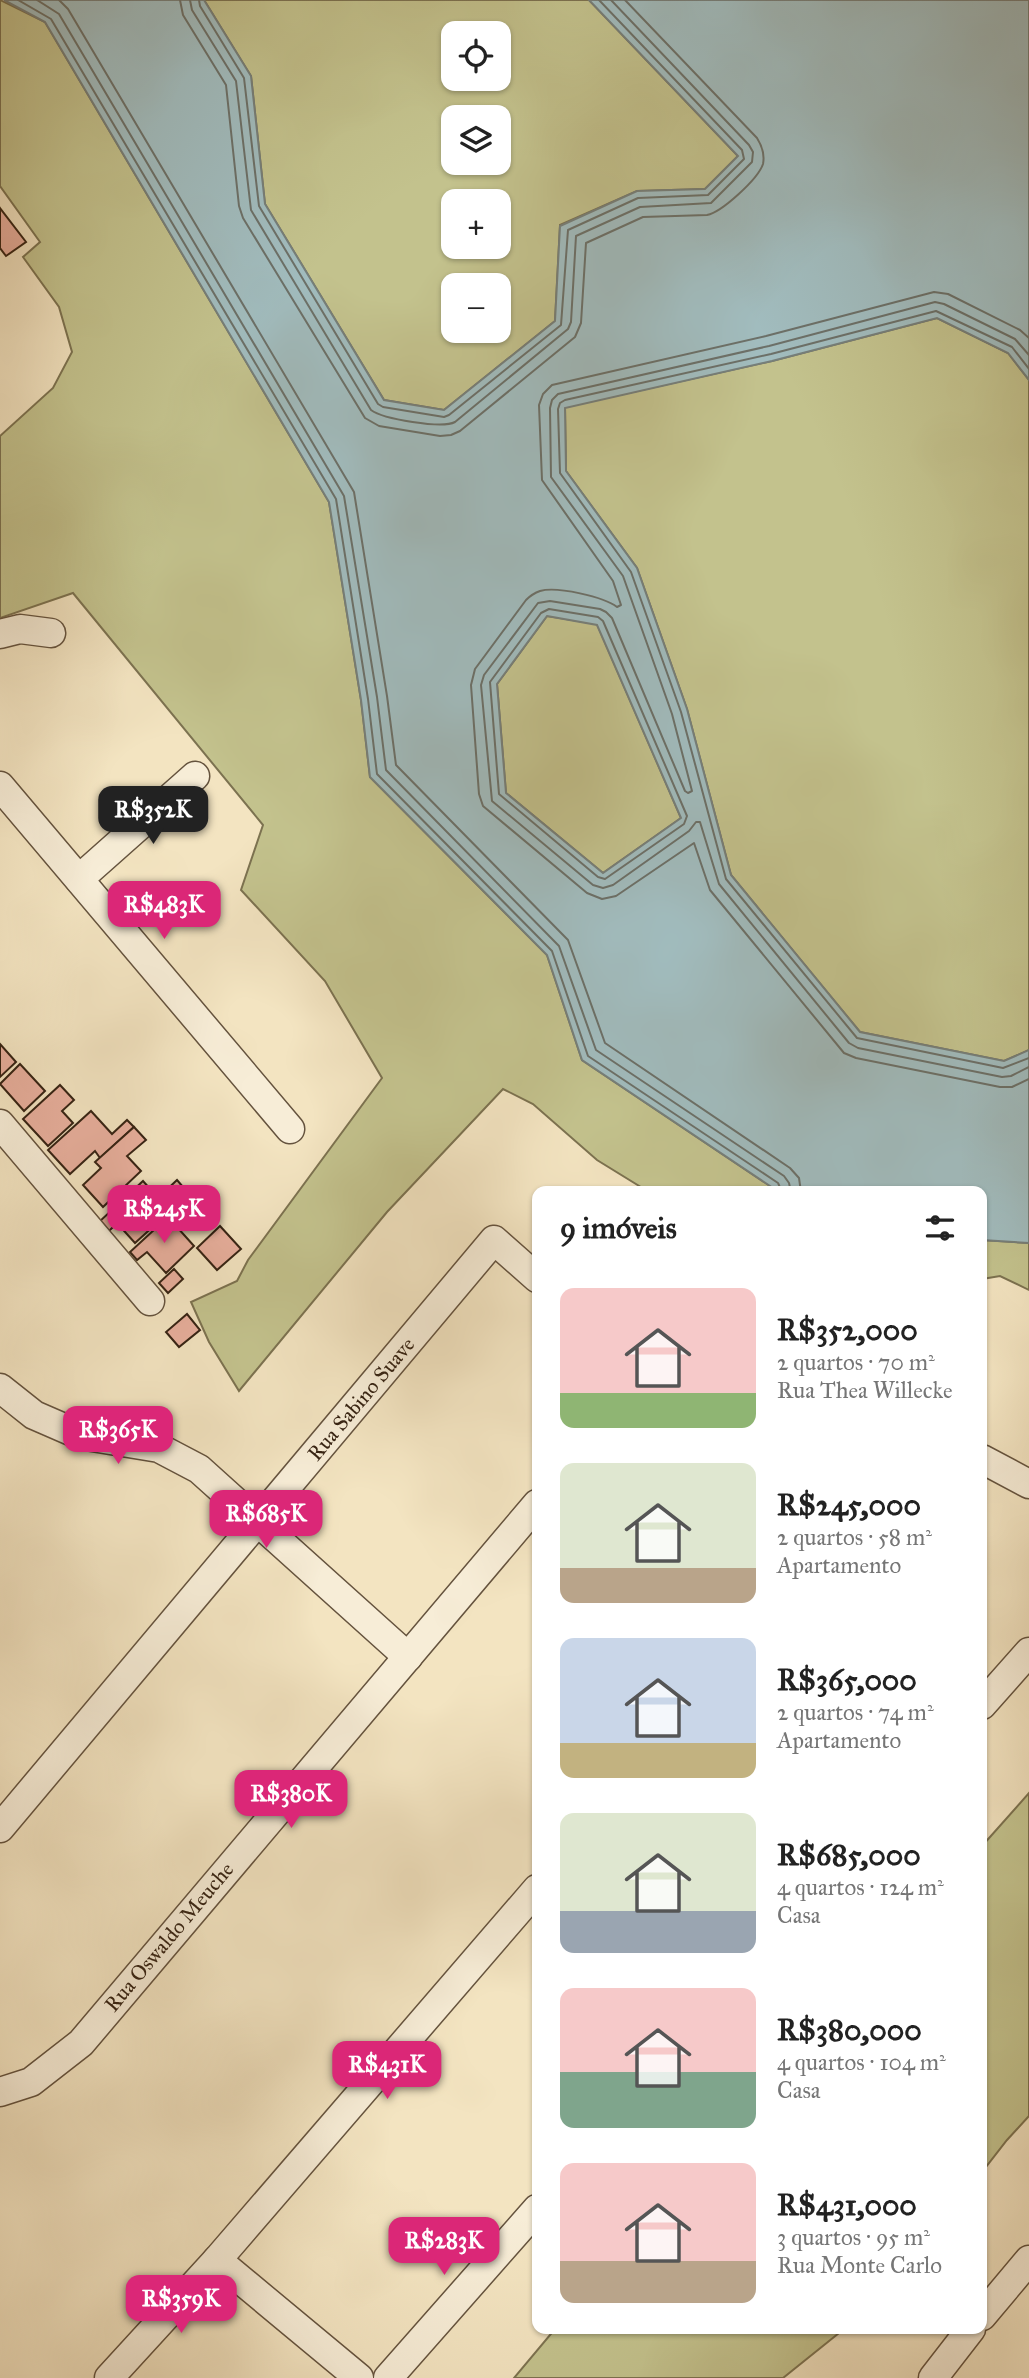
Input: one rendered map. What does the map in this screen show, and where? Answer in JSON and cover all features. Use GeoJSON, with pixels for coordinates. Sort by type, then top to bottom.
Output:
{"type":"FeatureCollection","features":[{"type":"Feature","properties":{"kind":"street"},"geometry":{"type":"LineString","coordinates":[[0,634],[20,629],[51,633]]}},
{"type":"Feature","properties":{"kind":"street"},"geometry":{"type":"LineString","coordinates":[[79,879],[195,776]]}},
{"type":"Feature","properties":{"kind":"street"},"geometry":{"type":"LineString","coordinates":[[0,786],[290,1129]]}},
{"type":"Feature","properties":{"kind":"street"},"geometry":{"type":"LineString","coordinates":[[0,1124],[150,1301]]}},
{"type":"Feature","properties":{"kind":"street","name":"Rua Sabino Suave"},"geometry":{"type":"LineString","coordinates":[[0,1828],[494,1240],[532,1274]]}},
{"type":"Feature","properties":{"kind":"street"},"geometry":{"type":"LineString","coordinates":[[0,1388],[34,1415],[80,1435],[159,1448],[199,1469],[408,1657]]}},
{"type":"Feature","properties":{"kind":"street"},"geometry":{"type":"LineString","coordinates":[[987,1462],[1029,1485]]}},
{"type":"Feature","properties":{"kind":"street","name":"Rua Oswaldo Meuche"},"geometry":{"type":"LineString","coordinates":[[0,2092],[31,2082],[81,2043],[532,1510]]}},
{"type":"Feature","properties":{"kind":"street"},"geometry":{"type":"LineString","coordinates":[[987,1699],[1029,1652]]}},
{"type":"Feature","properties":{"kind":"street"},"geometry":{"type":"LineString","coordinates":[[109,2378],[217,2260],[532,1895]]}},
{"type":"Feature","properties":{"kind":"street"},"geometry":{"type":"LineString","coordinates":[[388,2378],[532,2215]]}},
{"type":"Feature","properties":{"kind":"street"},"geometry":{"type":"LineString","coordinates":[[217,2260],[359,2378]]}},
{"type":"Feature","properties":{"kind":"street"},"geometry":{"type":"LineString","coordinates":[[987,2310],[1029,2260]]}},
{"type":"Feature","properties":{"kind":"street"},"geometry":{"type":"LineString","coordinates":[[933,2378],[967,2334]]}},
{"type":"Feature","properties":{"kind":"shaded area"},"geometry":{"type":"Polygon","coordinates":[[[0,0],[45,22],[329,502],[361,700],[370,777],[547,955],[582,1060],[770,1186],[639,1186],[597,1160],[533,1104],[503,1089],[387,1212],[239,1391],[209,1342],[191,1302],[237,1281],[248,1260],[382,1078],[325,981],[241,890],[263,825],[73,593],[0,618],[0,436],[53,388],[72,352],[59,307],[23,257],[40,242],[0,186],[0,0]]]}},
{"type":"Feature","properties":{"kind":"shaded area"},"geometry":{"type":"Polygon","coordinates":[[[204,0],[589,0],[738,156],[705,189],[637,191],[560,225],[555,321],[444,410],[384,400],[265,204],[251,76],[204,0]]]}},
{"type":"Feature","properties":{"kind":"shaded area"},"geometry":{"type":"Polygon","coordinates":[[[937,318],[1008,353],[1029,380],[1029,1050],[1004,1061],[860,1032],[731,875],[687,709],[637,568],[566,471],[565,407],[772,361],[937,318]]]}},
{"type":"Feature","properties":{"kind":"shaded area"},"geometry":{"type":"Polygon","coordinates":[[[547,616],[597,624],[681,818],[603,873],[506,793],[497,684],[547,616]]]}},
{"type":"Feature","properties":{"kind":"shaded area"},"geometry":{"type":"Polygon","coordinates":[[[987,1240],[1029,1243],[1029,1290],[1000,1276],[987,1278],[987,1240]]]}},
{"type":"Feature","properties":{"kind":"shaded area"},"geometry":{"type":"Polygon","coordinates":[[[1029,1793],[1029,2116],[987,2166],[987,1840],[1029,1793]]]}},
{"type":"Feature","properties":{"kind":"shaded area"},"geometry":{"type":"Polygon","coordinates":[[[551,2334],[838,2334],[783,2378],[514,2378],[551,2334]]]}},
{"type":"Feature","properties":{"kind":"water"},"geometry":{"type":"Polygon","coordinates":[[[4,0],[204,0],[251,76],[265,204],[384,400],[444,410],[555,321],[560,226],[637,191],[705,189],[738,156],[589,0],[1029,0],[1029,380],[1008,353],[937,318],[772,361],[565,408],[566,471],[637,568],[687,709],[731,875],[860,1032],[1004,1061],[1029,1050],[1029,1243],[987,1240],[987,1186],[770,1186],[582,1060],[547,955],[370,777],[361,700],[329,502],[45,22],[4,0]],[[547,616],[497,684],[506,793],[603,873],[681,818],[597,625],[547,616]]]}},
{"type":"Feature","properties":{"kind":"building"},"geometry":{"type":"Polygon","coordinates":[[[0,208],[26,242],[6,256],[0,248],[0,208]]]}},
{"type":"Feature","properties":{"kind":"building"},"geometry":{"type":"Polygon","coordinates":[[[0,1044],[16,1062],[0,1077],[0,1044]]]}},
{"type":"Feature","properties":{"kind":"building"},"geometry":{"type":"Polygon","coordinates":[[[20,1064],[45,1091],[24,1111],[0,1084],[20,1064]]]}},
{"type":"Feature","properties":{"kind":"building"},"geometry":{"type":"Polygon","coordinates":[[[60,1085],[74,1100],[62,1111],[73,1123],[48,1146],[23,1119],[60,1085]]]}},
{"type":"Feature","properties":{"kind":"building"},"geometry":{"type":"Polygon","coordinates":[[[91,1111],[112,1134],[127,1120],[134,1127],[100,1158],[95,1151],[70,1174],[48,1150],[91,1111]]]}},
{"type":"Feature","properties":{"kind":"building"},"geometry":{"type":"Polygon","coordinates":[[[134,1127],[146,1140],[127,1156],[141,1171],[103,1207],[83,1185],[101,1168],[95,1162],[134,1127]]]}},
{"type":"Feature","properties":{"kind":"building"},"geometry":{"type":"Polygon","coordinates":[[[177,1180],[189,1194],[135,1243],[117,1223],[108,1232],[99,1222],[143,1181],[158,1198],[177,1180]]]}},
{"type":"Feature","properties":{"kind":"building"},"geometry":{"type":"Polygon","coordinates":[[[168,1217],[194,1246],[166,1273],[147,1252],[137,1260],[130,1252],[168,1217]]]}},
{"type":"Feature","properties":{"kind":"building"},"geometry":{"type":"Polygon","coordinates":[[[220,1226],[241,1249],[217,1270],[197,1248],[220,1226]]]}},
{"type":"Feature","properties":{"kind":"building"},"geometry":{"type":"Polygon","coordinates":[[[174,1269],[183,1279],[168,1293],[159,1283],[174,1269]]]}},
{"type":"Feature","properties":{"kind":"building"},"geometry":{"type":"Polygon","coordinates":[[[187,1314],[200,1330],[179,1347],[166,1332],[187,1314]]]}}]}
